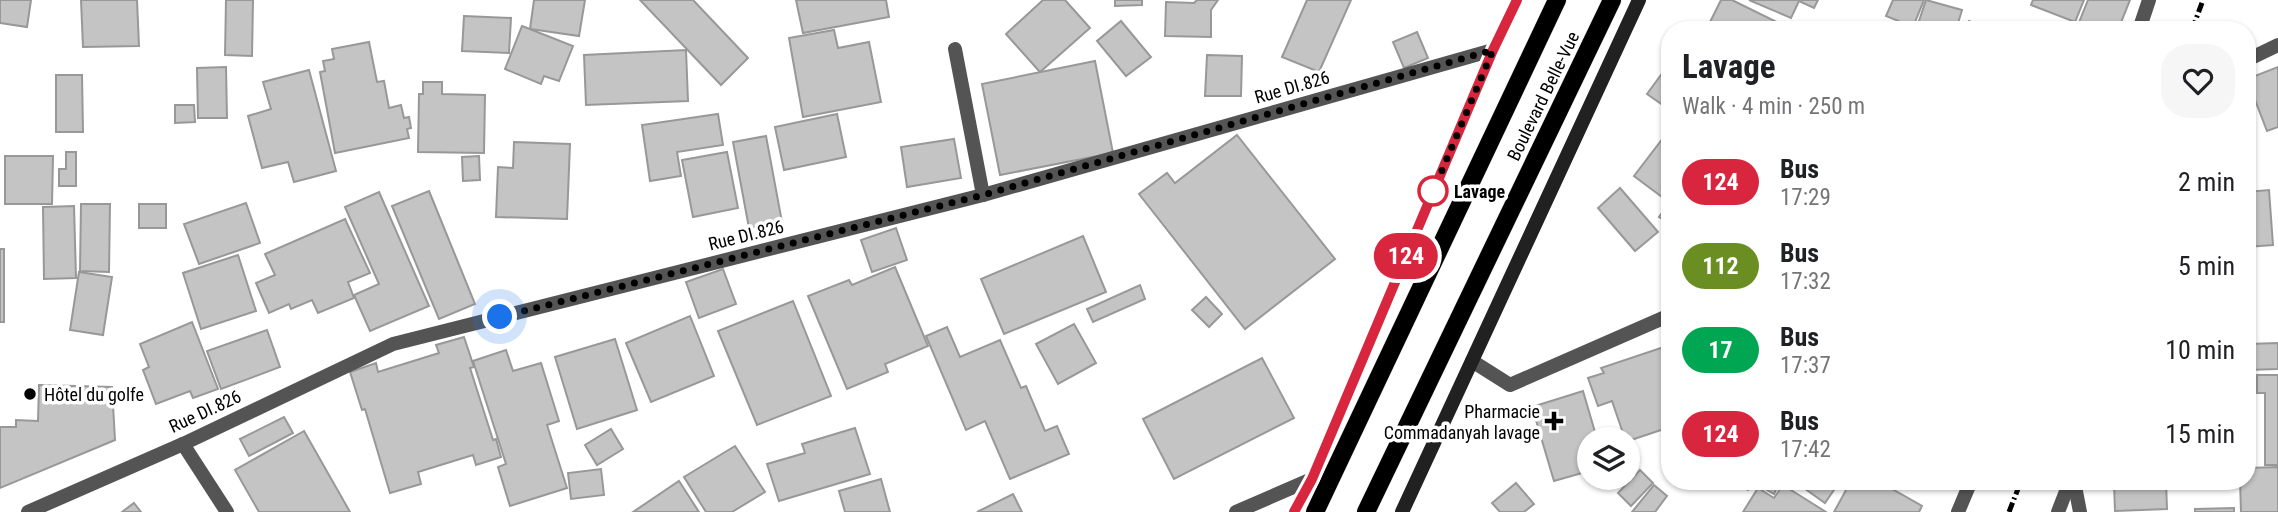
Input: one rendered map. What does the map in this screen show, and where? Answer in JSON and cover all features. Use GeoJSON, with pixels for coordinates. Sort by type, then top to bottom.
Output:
{"type":"FeatureCollection","features":[{"type":"Feature","properties":{"kind":"main road","name":"Boulevard Belle-Vue"},"geometry":{"type":"LineString","coordinates":[[1315,512],[1557,0]]}},
{"type":"Feature","properties":{"kind":"main road","name":"Boulevard Belle-Vue"},"geometry":{"type":"LineString","coordinates":[[1366,512],[1612,0]]}},
{"type":"Feature","properties":{"kind":"street"},"geometry":{"type":"LineString","coordinates":[[1294,512],[1312,479],[1493,50],[1517,0]]}},
{"type":"Feature","properties":{"kind":"street"},"geometry":{"type":"LineString","coordinates":[[1402,512],[1639,0]]}},
{"type":"Feature","properties":{"kind":"street"},"geometry":{"type":"LineString","coordinates":[[2143,21],[2149,0]]}},
{"type":"Feature","properties":{"kind":"street"},"geometry":{"type":"LineString","coordinates":[[2256,56],[2278,45]]}},
{"type":"Feature","properties":{"kind":"street"},"geometry":{"type":"LineString","coordinates":[[956,49],[983,195]]}},
{"type":"Feature","properties":{"kind":"street","name":"Rue DI.826"},"geometry":{"type":"LineString","coordinates":[[28,512],[183,443],[393,344],[983,195],[1493,50]]}},
{"type":"Feature","properties":{"kind":"street"},"geometry":{"type":"LineString","coordinates":[[1472,361],[1510,385],[1661,319]]}},
{"type":"Feature","properties":{"kind":"street"},"geometry":{"type":"LineString","coordinates":[[183,443],[227,512]]}},
{"type":"Feature","properties":{"kind":"street"},"geometry":{"type":"LineString","coordinates":[[1236,512],[1312,479]]}},
{"type":"Feature","properties":{"kind":"street"},"geometry":{"type":"LineString","coordinates":[[1958,512],[1967,490]]}},
{"type":"Feature","properties":{"kind":"street"},"geometry":{"type":"LineString","coordinates":[[2058,512],[2068,490]]}},
{"type":"Feature","properties":{"kind":"street"},"geometry":{"type":"LineString","coordinates":[[2074,490],[2080,512]]}},
{"type":"Feature","properties":{"kind":"building"},"geometry":{"type":"Polygon","coordinates":[[[0,0],[31,0],[27,27],[0,23],[0,0]]]}},
{"type":"Feature","properties":{"kind":"building"},"geometry":{"type":"Polygon","coordinates":[[[81,0],[137,0],[139,46],[83,47],[81,0]]]}},
{"type":"Feature","properties":{"kind":"building"},"geometry":{"type":"Polygon","coordinates":[[[226,0],[253,0],[252,56],[225,55],[226,0]]]}},
{"type":"Feature","properties":{"kind":"building"},"geometry":{"type":"Polygon","coordinates":[[[534,0],[585,0],[579,36],[530,29],[534,0]]]}},
{"type":"Feature","properties":{"kind":"building"},"geometry":{"type":"Polygon","coordinates":[[[640,0],[693,0],[748,58],[721,85],[640,0]]]}},
{"type":"Feature","properties":{"kind":"building"},"geometry":{"type":"Polygon","coordinates":[[[796,0],[886,0],[889,17],[803,33],[796,0]]]}},
{"type":"Feature","properties":{"kind":"building"},"geometry":{"type":"Polygon","coordinates":[[[1043,0],[1065,0],[1090,28],[1040,72],[1006,34],[1043,0]]]}},
{"type":"Feature","properties":{"kind":"building"},"geometry":{"type":"Polygon","coordinates":[[[1115,0],[1142,0],[1142,5],[1115,6],[1115,0]]]}},
{"type":"Feature","properties":{"kind":"building"},"geometry":{"type":"Polygon","coordinates":[[[1197,0],[1218,0],[1211,10],[1211,37],[1165,36],[1166,2],[1194,3],[1197,0]]]}},
{"type":"Feature","properties":{"kind":"building"},"geometry":{"type":"Polygon","coordinates":[[[1307,0],[1351,0],[1319,72],[1282,57],[1307,0]]]}},
{"type":"Feature","properties":{"kind":"building"},"geometry":{"type":"Polygon","coordinates":[[[1721,0],[1732,0],[1775,21],[1710,21],[1721,0]]]}},
{"type":"Feature","properties":{"kind":"building"},"geometry":{"type":"Polygon","coordinates":[[[1749,0],[1818,0],[1814,8],[1799,1],[1791,18],[1749,0]]]}},
{"type":"Feature","properties":{"kind":"building"},"geometry":{"type":"Polygon","coordinates":[[[1893,0],[1924,0],[1915,21],[1898,21],[1886,16],[1893,0]]]}},
{"type":"Feature","properties":{"kind":"building"},"geometry":{"type":"Polygon","coordinates":[[[1926,0],[1962,10],[1959,21],[1919,21],[1926,0]]]}},
{"type":"Feature","properties":{"kind":"building"},"geometry":{"type":"Polygon","coordinates":[[[2033,0],[2084,0],[2075,21],[2031,5],[2033,0]]]}},
{"type":"Feature","properties":{"kind":"building"},"geometry":{"type":"Polygon","coordinates":[[[2088,0],[2130,0],[2122,21],[2080,21],[2088,0]]]}},
{"type":"Feature","properties":{"kind":"building"},"geometry":{"type":"Polygon","coordinates":[[[464,16],[511,18],[509,53],[462,51],[464,16]]]}},
{"type":"Feature","properties":{"kind":"building"},"geometry":{"type":"Polygon","coordinates":[[[1121,21],[1151,57],[1126,76],[1097,41],[1121,21]]]}},
{"type":"Feature","properties":{"kind":"building"},"geometry":{"type":"Polygon","coordinates":[[[522,26],[573,46],[559,81],[544,76],[541,84],[505,69],[522,26]]]}},
{"type":"Feature","properties":{"kind":"building"},"geometry":{"type":"Polygon","coordinates":[[[834,30],[838,48],[869,42],[881,102],[803,117],[789,38],[834,30]]]}},
{"type":"Feature","properties":{"kind":"building"},"geometry":{"type":"Polygon","coordinates":[[[1417,32],[1428,58],[1404,68],[1393,42],[1417,32]]]}},
{"type":"Feature","properties":{"kind":"building"},"geometry":{"type":"Polygon","coordinates":[[[369,42],[377,82],[384,81],[389,108],[401,105],[404,118],[409,117],[409,138],[335,153],[320,72],[325,71],[323,61],[334,59],[332,49],[369,42]]]}},
{"type":"Feature","properties":{"kind":"building"},"geometry":{"type":"Polygon","coordinates":[[[686,50],[688,101],[586,105],[584,55],[686,50]]]}},
{"type":"Feature","properties":{"kind":"building"},"geometry":{"type":"Polygon","coordinates":[[[1207,55],[1242,56],[1241,96],[1205,96],[1207,55]]]}},
{"type":"Feature","properties":{"kind":"building"},"geometry":{"type":"Polygon","coordinates":[[[1095,61],[1113,153],[1000,175],[982,84],[1095,61]]]}},
{"type":"Feature","properties":{"kind":"building"},"geometry":{"type":"Polygon","coordinates":[[[226,67],[227,118],[198,118],[197,68],[226,67]]]}},
{"type":"Feature","properties":{"kind":"building"},"geometry":{"type":"Polygon","coordinates":[[[2278,67],[2278,127],[2267,131],[2256,102],[2256,76],[2278,67]]]}},
{"type":"Feature","properties":{"kind":"building"},"geometry":{"type":"Polygon","coordinates":[[[309,70],[336,171],[294,182],[288,162],[262,168],[248,116],[271,109],[263,82],[309,70]]]}},
{"type":"Feature","properties":{"kind":"building"},"geometry":{"type":"Polygon","coordinates":[[[56,75],[82,75],[83,132],[56,132],[56,75]]]}},
{"type":"Feature","properties":{"kind":"building"},"geometry":{"type":"Polygon","coordinates":[[[1661,75],[1661,104],[1647,94],[1661,75]]]}},
{"type":"Feature","properties":{"kind":"building"},"geometry":{"type":"Polygon","coordinates":[[[423,82],[442,82],[442,94],[485,95],[484,153],[418,152],[419,94],[423,94],[423,82]]]}},
{"type":"Feature","properties":{"kind":"building"},"geometry":{"type":"Polygon","coordinates":[[[175,105],[194,105],[195,122],[175,123],[175,105]]]}},
{"type":"Feature","properties":{"kind":"building"},"geometry":{"type":"Polygon","coordinates":[[[718,114],[723,145],[677,152],[681,176],[650,181],[642,125],[718,114]]]}},
{"type":"Feature","properties":{"kind":"building"},"geometry":{"type":"Polygon","coordinates":[[[837,114],[846,157],[784,170],[775,127],[837,114]]]}},
{"type":"Feature","properties":{"kind":"building"},"geometry":{"type":"Polygon","coordinates":[[[1237,135],[1335,259],[1245,329],[1139,194],[1167,173],[1175,183],[1237,135]]]}},
{"type":"Feature","properties":{"kind":"building"},"geometry":{"type":"Polygon","coordinates":[[[766,136],[782,222],[749,228],[733,142],[766,136]]]}},
{"type":"Feature","properties":{"kind":"building"},"geometry":{"type":"Polygon","coordinates":[[[954,139],[961,178],[907,187],[901,147],[954,139]]]}},
{"type":"Feature","properties":{"kind":"building"},"geometry":{"type":"Polygon","coordinates":[[[1661,141],[1661,196],[1634,176],[1661,141]]]}},
{"type":"Feature","properties":{"kind":"building"},"geometry":{"type":"Polygon","coordinates":[[[514,142],[570,144],[567,219],[496,217],[498,167],[513,168],[514,142]]]}},
{"type":"Feature","properties":{"kind":"building"},"geometry":{"type":"Polygon","coordinates":[[[66,152],[76,152],[76,186],[59,186],[59,169],[66,169],[66,152]]]}},
{"type":"Feature","properties":{"kind":"building"},"geometry":{"type":"Polygon","coordinates":[[[727,152],[738,208],[693,217],[682,160],[727,152]]]}},
{"type":"Feature","properties":{"kind":"building"},"geometry":{"type":"Polygon","coordinates":[[[5,156],[53,156],[52,204],[5,204],[5,156]]]}},
{"type":"Feature","properties":{"kind":"building"},"geometry":{"type":"Polygon","coordinates":[[[479,156],[480,180],[463,181],[462,157],[479,156]]]}},
{"type":"Feature","properties":{"kind":"building"},"geometry":{"type":"Polygon","coordinates":[[[1620,188],[1658,232],[1635,251],[1598,208],[1620,188]]]}},
{"type":"Feature","properties":{"kind":"building"},"geometry":{"type":"Polygon","coordinates":[[[2269,190],[2273,245],[2256,246],[2256,191],[2269,190]]]}},
{"type":"Feature","properties":{"kind":"building"},"geometry":{"type":"Polygon","coordinates":[[[429,191],[475,304],[439,319],[392,206],[429,191]]]}},
{"type":"Feature","properties":{"kind":"building"},"geometry":{"type":"Polygon","coordinates":[[[379,192],[429,306],[370,331],[354,295],[379,284],[345,207],[379,192]]]}},
{"type":"Feature","properties":{"kind":"building"},"geometry":{"type":"Polygon","coordinates":[[[246,203],[260,243],[199,264],[184,224],[246,203]]]}},
{"type":"Feature","properties":{"kind":"building"},"geometry":{"type":"Polygon","coordinates":[[[81,204],[110,204],[109,272],[80,271],[81,204]]]}},
{"type":"Feature","properties":{"kind":"building"},"geometry":{"type":"Polygon","coordinates":[[[139,204],[166,204],[166,228],[139,228],[139,204]]]}},
{"type":"Feature","properties":{"kind":"building"},"geometry":{"type":"Polygon","coordinates":[[[74,206],[76,278],[44,279],[43,207],[74,206]]]}},
{"type":"Feature","properties":{"kind":"building"},"geometry":{"type":"Polygon","coordinates":[[[345,219],[370,273],[348,282],[354,298],[318,313],[312,300],[291,309],[289,304],[269,313],[256,283],[275,275],[265,254],[345,219]]]}},
{"type":"Feature","properties":{"kind":"building"},"geometry":{"type":"Polygon","coordinates":[[[896,228],[907,260],[872,272],[861,240],[896,228]]]}},
{"type":"Feature","properties":{"kind":"building"},"geometry":{"type":"Polygon","coordinates":[[[1083,236],[1106,292],[1004,334],[981,279],[1083,236]]]}},
{"type":"Feature","properties":{"kind":"building"},"geometry":{"type":"Polygon","coordinates":[[[0,249],[4,249],[4,322],[0,322],[0,249]]]}},
{"type":"Feature","properties":{"kind":"building"},"geometry":{"type":"Polygon","coordinates":[[[238,255],[256,311],[201,329],[183,273],[238,255]]]}},
{"type":"Feature","properties":{"kind":"building"},"geometry":{"type":"Polygon","coordinates":[[[895,267],[928,346],[885,364],[888,372],[847,389],[808,296],[849,280],[852,285],[895,267]]]}},
{"type":"Feature","properties":{"kind":"building"},"geometry":{"type":"Polygon","coordinates":[[[723,269],[736,304],[699,318],[686,282],[723,269]]]}},
{"type":"Feature","properties":{"kind":"building"},"geometry":{"type":"Polygon","coordinates":[[[79,272],[112,277],[103,335],[70,330],[79,272]]]}},
{"type":"Feature","properties":{"kind":"building"},"geometry":{"type":"Polygon","coordinates":[[[1140,285],[1145,299],[1093,322],[1087,309],[1140,285]]]}},
{"type":"Feature","properties":{"kind":"building"},"geometry":{"type":"Polygon","coordinates":[[[1206,297],[1222,314],[1209,327],[1192,310],[1206,297]]]}},
{"type":"Feature","properties":{"kind":"building"},"geometry":{"type":"Polygon","coordinates":[[[793,301],[831,396],[757,425],[718,331],[793,301]]]}},
{"type":"Feature","properties":{"kind":"building"},"geometry":{"type":"Polygon","coordinates":[[[690,316],[714,376],[651,402],[626,343],[690,316]]]}},
{"type":"Feature","properties":{"kind":"building"},"geometry":{"type":"Polygon","coordinates":[[[192,322],[218,389],[193,398],[190,391],[156,404],[143,370],[149,367],[140,344],[192,322]]]}},
{"type":"Feature","properties":{"kind":"building"},"geometry":{"type":"Polygon","coordinates":[[[1074,324],[1096,363],[1058,384],[1036,344],[1074,324]]]}},
{"type":"Feature","properties":{"kind":"building"},"geometry":{"type":"Polygon","coordinates":[[[947,327],[960,357],[1000,340],[1021,388],[1026,386],[1045,431],[1057,426],[1069,454],[1010,479],[985,421],[966,430],[926,336],[947,327]]]}},
{"type":"Feature","properties":{"kind":"building"},"geometry":{"type":"Polygon","coordinates":[[[267,330],[280,367],[221,389],[207,351],[267,330]]]}},
{"type":"Feature","properties":{"kind":"building"},"geometry":{"type":"Polygon","coordinates":[[[464,337],[474,367],[470,368],[501,457],[476,465],[473,455],[418,472],[421,484],[390,493],[365,409],[362,410],[350,372],[376,363],[378,372],[439,353],[436,345],[464,337]]]}},
{"type":"Feature","properties":{"kind":"building"},"geometry":{"type":"Polygon","coordinates":[[[615,339],[637,410],[577,429],[555,357],[615,339]]]}},
{"type":"Feature","properties":{"kind":"building"},"geometry":{"type":"Polygon","coordinates":[[[2278,343],[2278,369],[2256,370],[2256,344],[2278,343]]]}},
{"type":"Feature","properties":{"kind":"building"},"geometry":{"type":"Polygon","coordinates":[[[1661,348],[1661,430],[1640,437],[1640,427],[1621,427],[1612,401],[1598,406],[1588,378],[1604,373],[1601,368],[1661,348]]]}},
{"type":"Feature","properties":{"kind":"building"},"geometry":{"type":"Polygon","coordinates":[[[506,350],[513,371],[541,363],[559,421],[547,425],[567,488],[510,506],[498,467],[506,464],[473,361],[506,350]]]}},
{"type":"Feature","properties":{"kind":"building"},"geometry":{"type":"Polygon","coordinates":[[[1262,358],[1294,418],[1174,479],[1143,419],[1262,358]]]}},
{"type":"Feature","properties":{"kind":"building"},"geometry":{"type":"Polygon","coordinates":[[[2257,375],[2278,375],[2278,465],[2265,465],[2265,393],[2257,393],[2257,375]]]}},
{"type":"Feature","properties":{"kind":"building"},"geometry":{"type":"Polygon","coordinates":[[[39,385],[112,387],[115,440],[0,488],[0,427],[16,427],[16,420],[38,421],[39,385]]]}},
{"type":"Feature","properties":{"kind":"building"},"geometry":{"type":"Polygon","coordinates":[[[1583,391],[1594,427],[1577,427],[1577,474],[1554,481],[1532,407],[1583,391]]]}},
{"type":"Feature","properties":{"kind":"building"},"geometry":{"type":"Polygon","coordinates":[[[284,417],[293,433],[249,456],[240,439],[284,417]]]}},
{"type":"Feature","properties":{"kind":"building"},"geometry":{"type":"Polygon","coordinates":[[[855,428],[870,474],[779,501],[767,464],[805,453],[802,444],[855,428]]]}},
{"type":"Feature","properties":{"kind":"building"},"geometry":{"type":"Polygon","coordinates":[[[611,429],[623,449],[597,465],[585,445],[611,429]]]}},
{"type":"Feature","properties":{"kind":"building"},"geometry":{"type":"Polygon","coordinates":[[[304,431],[350,512],[259,512],[235,470],[304,431]]]}},
{"type":"Feature","properties":{"kind":"building"},"geometry":{"type":"Polygon","coordinates":[[[735,446],[765,492],[732,512],[706,512],[684,477],[735,446]]]}},
{"type":"Feature","properties":{"kind":"building"},"geometry":{"type":"Polygon","coordinates":[[[2278,467],[2278,512],[2241,512],[2240,490],[2256,490],[2256,468],[2278,467]]]}},
{"type":"Feature","properties":{"kind":"building"},"geometry":{"type":"Polygon","coordinates":[[[601,469],[604,495],[571,499],[568,473],[601,469]]]}},
{"type":"Feature","properties":{"kind":"building"},"geometry":{"type":"Polygon","coordinates":[[[1640,470],[1653,483],[1631,506],[1618,493],[1621,490],[1640,490],[1640,470]]]}},
{"type":"Feature","properties":{"kind":"building"},"geometry":{"type":"Polygon","coordinates":[[[881,479],[890,512],[845,512],[839,491],[881,479]]]}},
{"type":"Feature","properties":{"kind":"building"},"geometry":{"type":"Polygon","coordinates":[[[679,481],[699,512],[633,512],[679,481]]]}},
{"type":"Feature","properties":{"kind":"building"},"geometry":{"type":"Polygon","coordinates":[[[1516,483],[1534,504],[1524,512],[1500,512],[1492,503],[1516,483]]]}},
{"type":"Feature","properties":{"kind":"building"},"geometry":{"type":"Polygon","coordinates":[[[1654,485],[1667,496],[1655,512],[1632,512],[1654,485]]]}},
{"type":"Feature","properties":{"kind":"building"},"geometry":{"type":"Polygon","coordinates":[[[1757,490],[1774,498],[1780,490],[1791,490],[1826,512],[1743,512],[1757,490]]]}},
{"type":"Feature","properties":{"kind":"building"},"geometry":{"type":"Polygon","coordinates":[[[1807,490],[1834,490],[1825,503],[1807,490]]]}},
{"type":"Feature","properties":{"kind":"building"},"geometry":{"type":"Polygon","coordinates":[[[1846,490],[1894,490],[1922,506],[1919,512],[1834,512],[1846,490]]]}},
{"type":"Feature","properties":{"kind":"building"},"geometry":{"type":"Polygon","coordinates":[[[2114,490],[2166,490],[2167,509],[2115,511],[2114,490]]]}},
{"type":"Feature","properties":{"kind":"building"},"geometry":{"type":"Polygon","coordinates":[[[1013,494],[1022,512],[977,512],[1013,494]]]}},
{"type":"Feature","properties":{"kind":"building"},"geometry":{"type":"Polygon","coordinates":[[[134,503],[141,512],[122,512],[134,503]]]}},
{"type":"Feature","properties":{"kind":"building"},"geometry":{"type":"Polygon","coordinates":[[[2234,508],[2234,512],[2195,512],[2195,509],[2234,508]]]}},
{"type":"Feature","properties":{"kind":"railway"},"geometry":{"type":"LineString","coordinates":[[2195,21],[2203,0]]}},
{"type":"Feature","properties":{"kind":"railway"},"geometry":{"type":"LineString","coordinates":[[2009,512],[2018,490]]}},
{"type":"Feature","properties":{"kind":"bus line","name":"124"},"geometry":{"type":"LineString","coordinates":[[1294,512],[1312,479],[1493,50],[1517,0]]}},
{"type":"Feature","properties":{"kind":"place","name":"Lavage"},"geometry":{"type":"Point","coordinates":[1433,191]}},
{"type":"Feature","properties":{"kind":"place","name":"Hôtel du golfe"},"geometry":{"type":"Point","coordinates":[30,394]}},
{"type":"Feature","properties":{"kind":"place","name":"Pharmacie Commadanyah lavage"},"geometry":{"type":"Point","coordinates":[1554,421]}},
{"type":"Feature","properties":{"kind":"route"},"geometry":{"type":"LineString","coordinates":[[500,317],[983,195],[1493,50],[1429,201],[1433,191]]}}]}
